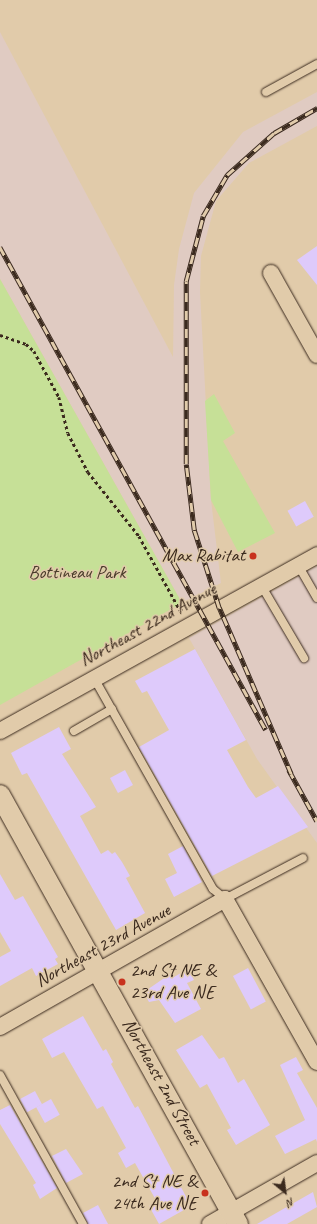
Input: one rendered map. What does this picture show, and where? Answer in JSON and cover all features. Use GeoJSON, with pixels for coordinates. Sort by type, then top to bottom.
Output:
{"type":"FeatureCollection","features":[{"type":"Feature","properties":{"kind":"street"},"geometry":{"type":"LineString","coordinates":[[272,273],[317,355]]}},
{"type":"Feature","properties":{"kind":"street","name":"Northeast 22nd Avenue"},"geometry":{"type":"LineString","coordinates":[[0,731],[317,555]]}},
{"type":"Feature","properties":{"kind":"street","name":"Northeast 2nd Street"},"geometry":{"type":"LineString","coordinates":[[0,795],[100,970],[235,1218]]}},
{"type":"Feature","properties":{"kind":"street"},"geometry":{"type":"LineString","coordinates":[[225,900],[317,1062]]}},
{"type":"Feature","properties":{"kind":"street","name":"Northeast 23rd Avenue"},"geometry":{"type":"LineString","coordinates":[[0,1027],[225,900]]}},
{"type":"Feature","properties":{"kind":"street"},"geometry":{"type":"LineString","coordinates":[[210,1224],[235,1218],[317,1163]]}},
{"type":"Feature","properties":{"kind":"lane"},"geometry":{"type":"LineString","coordinates":[[266,92],[317,64]]}},
{"type":"Feature","properties":{"kind":"lane"},"geometry":{"type":"LineString","coordinates":[[298,565],[317,598]]}},
{"type":"Feature","properties":{"kind":"lane"},"geometry":{"type":"LineString","coordinates":[[261,585],[304,658]]}},
{"type":"Feature","properties":{"kind":"lane"},"geometry":{"type":"LineString","coordinates":[[94,678],[213,889],[225,900],[303,858]]}},
{"type":"Feature","properties":{"kind":"lane"},"geometry":{"type":"LineString","coordinates":[[74,731],[112,709]]}},
{"type":"Feature","properties":{"kind":"lane"},"geometry":{"type":"LineString","coordinates":[[0,1075],[83,1224]]}},
{"type":"Feature","properties":{"kind":"path"},"geometry":{"type":"LineString","coordinates":[[0,335],[26,344],[34,351],[59,397],[68,433],[84,467],[139,536],[180,610],[190,605],[198,620]]}},
{"type":"Feature","properties":{"kind":"shaded area"},"geometry":{"type":"Polygon","coordinates":[[[0,32],[173,357],[174,285],[179,249],[194,193],[243,132],[317,92],[317,126],[249,163],[216,201],[201,256],[200,292],[211,500],[221,583],[182,603],[0,279],[0,32]]]}},
{"type":"Feature","properties":{"kind":"shaded area"},"geometry":{"type":"Polygon","coordinates":[[[317,566],[317,843],[257,759],[189,638],[317,566]]]}},
{"type":"Feature","properties":{"kind":"green space","name":"Bottineau Park"},"geometry":{"type":"Polygon","coordinates":[[[0,279],[182,603],[0,705],[0,279]]]}},
{"type":"Feature","properties":{"kind":"green space"},"geometry":{"type":"Polygon","coordinates":[[[214,394],[235,433],[223,441],[275,533],[238,552],[211,500],[205,401],[214,394]]]}},
{"type":"Feature","properties":{"kind":"building"},"geometry":{"type":"Polygon","coordinates":[[[317,246],[317,285],[297,260],[317,246]]]}},
{"type":"Feature","properties":{"kind":"building"},"geometry":{"type":"Polygon","coordinates":[[[305,501],[314,517],[296,526],[288,511],[305,501]]]}},
{"type":"Feature","properties":{"kind":"building"},"geometry":{"type":"Polygon","coordinates":[[[195,649],[246,740],[227,750],[248,787],[256,798],[278,786],[308,827],[212,876],[139,747],[169,730],[147,691],[142,693],[135,681],[195,649]]]}},
{"type":"Feature","properties":{"kind":"building"},"geometry":{"type":"Polygon","coordinates":[[[59,727],[71,749],[62,754],[96,807],[80,816],[101,854],[108,850],[112,854],[115,852],[122,862],[130,876],[126,878],[145,913],[116,930],[27,773],[22,775],[11,753],[59,727]]]}},
{"type":"Feature","properties":{"kind":"building"},"geometry":{"type":"Polygon","coordinates":[[[125,770],[133,785],[118,793],[110,778],[125,770]]]}},
{"type":"Feature","properties":{"kind":"building"},"geometry":{"type":"Polygon","coordinates":[[[183,846],[202,882],[174,897],[165,879],[177,873],[168,854],[183,846]]]}},
{"type":"Feature","properties":{"kind":"building"},"geometry":{"type":"Polygon","coordinates":[[[0,874],[15,900],[23,896],[58,957],[55,959],[58,964],[36,976],[32,968],[0,986],[0,957],[11,951],[0,932],[0,874]]]}},
{"type":"Feature","properties":{"kind":"building"},"geometry":{"type":"Polygon","coordinates":[[[248,968],[266,1002],[251,1010],[233,976],[248,968]]]}},
{"type":"Feature","properties":{"kind":"building"},"geometry":{"type":"Polygon","coordinates":[[[188,969],[194,980],[187,983],[201,1009],[175,1023],[159,1000],[149,1002],[144,992],[170,974],[174,977],[188,969]]]}},
{"type":"Feature","properties":{"kind":"building"},"geometry":{"type":"Polygon","coordinates":[[[83,1016],[103,1051],[106,1049],[113,1062],[111,1064],[135,1108],[138,1106],[191,1206],[159,1224],[149,1206],[157,1202],[135,1163],[126,1168],[118,1153],[126,1148],[103,1106],[97,1109],[64,1052],[52,1058],[42,1039],[83,1016]]]}},
{"type":"Feature","properties":{"kind":"building"},"geometry":{"type":"Polygon","coordinates":[[[202,1035],[219,1059],[224,1057],[238,1083],[244,1079],[270,1125],[236,1145],[227,1130],[231,1128],[207,1084],[200,1088],[176,1050],[202,1035]]]}},
{"type":"Feature","properties":{"kind":"building"},"geometry":{"type":"Polygon","coordinates":[[[296,1057],[303,1070],[297,1073],[317,1108],[317,1142],[316,1139],[285,1154],[275,1136],[305,1120],[280,1065],[296,1057]]]}},
{"type":"Feature","properties":{"kind":"building"},"geometry":{"type":"Polygon","coordinates":[[[35,1091],[42,1104],[27,1112],[20,1099],[35,1091]]]}},
{"type":"Feature","properties":{"kind":"building"},"geometry":{"type":"Polygon","coordinates":[[[51,1099],[60,1115],[45,1123],[36,1107],[51,1099]]]}},
{"type":"Feature","properties":{"kind":"building"},"geometry":{"type":"Polygon","coordinates":[[[10,1105],[57,1188],[40,1199],[33,1185],[36,1183],[0,1124],[0,1110],[10,1105]]]}},
{"type":"Feature","properties":{"kind":"building"},"geometry":{"type":"Polygon","coordinates":[[[66,1149],[83,1174],[66,1183],[52,1156],[66,1149]]]}},
{"type":"Feature","properties":{"kind":"building"},"geometry":{"type":"Polygon","coordinates":[[[313,1192],[317,1207],[287,1224],[257,1224],[313,1192]]]}},
{"type":"Feature","properties":{"kind":"building"},"geometry":{"type":"Polygon","coordinates":[[[98,1205],[108,1224],[88,1224],[83,1213],[98,1205]]]}},
{"type":"Feature","properties":{"kind":"railway"},"geometry":{"type":"LineString","coordinates":[[291,774],[219,608],[194,530],[186,464],[186,281],[203,216],[227,175],[274,133],[317,108]]}},
{"type":"Feature","properties":{"kind":"railway"},"geometry":{"type":"LineString","coordinates":[[0,247],[266,730]]}},
{"type":"Feature","properties":{"kind":"railway"},"geometry":{"type":"LineString","coordinates":[[289,770],[317,821]]}},
{"type":"Feature","properties":{"kind":"place","name":"Max Rabitat"},"geometry":{"type":"Point","coordinates":[253,556]}},
{"type":"Feature","properties":{"kind":"place","name":"2nd St NE & 23rd Ave NE"},"geometry":{"type":"Point","coordinates":[122,982]}},
{"type":"Feature","properties":{"kind":"place","name":"2nd St NE & 24th Ave NE"},"geometry":{"type":"Point","coordinates":[205,1193]}}]}
